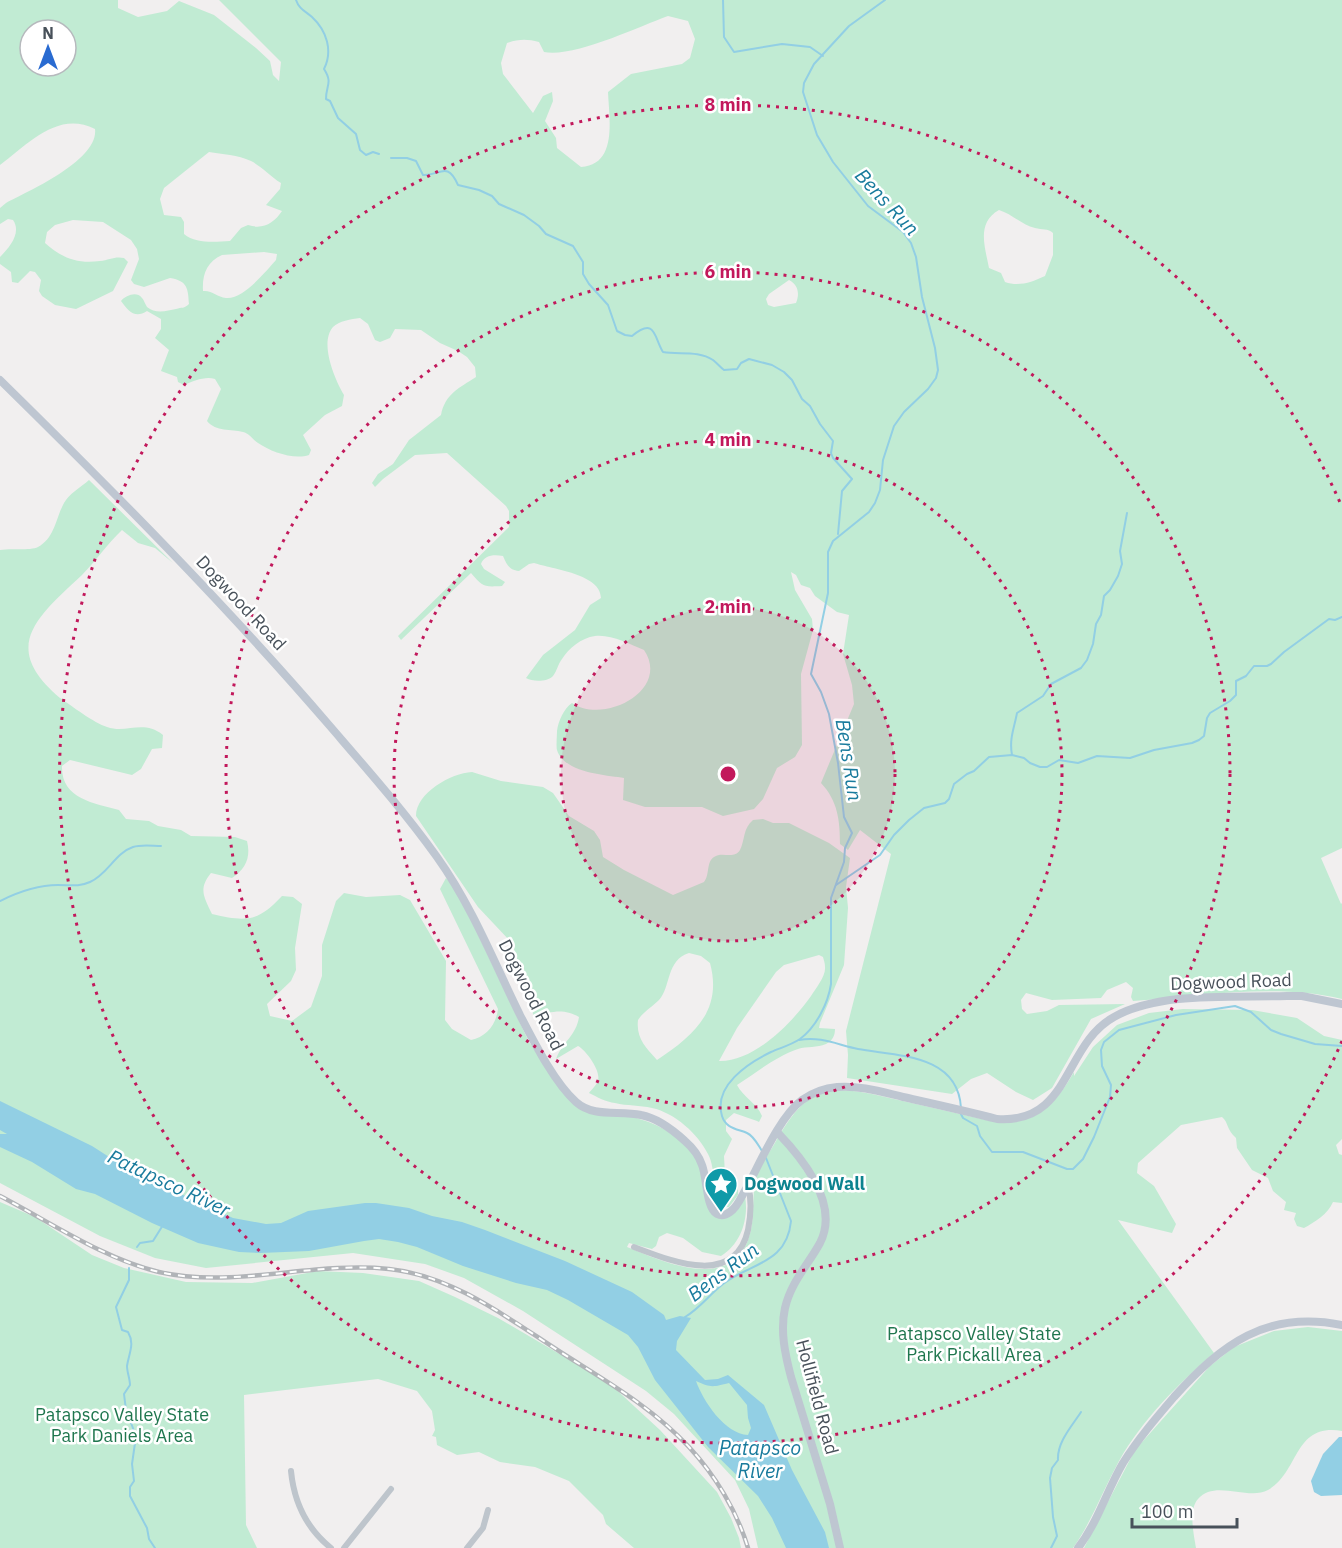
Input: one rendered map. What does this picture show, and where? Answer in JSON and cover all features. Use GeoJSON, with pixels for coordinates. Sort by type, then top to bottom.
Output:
{"type":"FeatureCollection","features":[{"type":"Feature","properties":{"kind":"street","name":"Dogwood Road"},"geometry":{"type":"LineString","coordinates":[[0,380],[237,621],[406,817],[435,855],[467,904],[532,1040],[576,1102],[597,1112],[640,1114],[672,1130],[690,1146],[701,1161],[710,1202],[713,1211],[718,1214],[730,1213],[770,1143],[794,1108],[813,1094],[834,1088],[856,1087],[997,1119],[1011,1120],[1032,1114],[1054,1097],[1093,1033],[1104,1023],[1134,1008],[1177,999],[1287,996],[1342,1004]]}},
{"type":"Feature","properties":{"kind":"street","name":"Hollifield Road"},"geometry":{"type":"LineString","coordinates":[[778,1133],[806,1166],[824,1208],[823,1235],[795,1281],[788,1300],[783,1326],[791,1377],[830,1504],[840,1548]]}},
{"type":"Feature","properties":{"kind":"street"},"geometry":{"type":"LineString","coordinates":[[634,1247],[689,1265],[708,1266],[724,1263],[732,1258],[746,1239],[751,1207],[748,1185]]}},
{"type":"Feature","properties":{"kind":"street"},"geometry":{"type":"LineString","coordinates":[[1078,1548],[1134,1446],[1167,1405],[1208,1362],[1239,1340],[1266,1328],[1306,1322],[1342,1325]]}},
{"type":"Feature","properties":{"kind":"street"},"geometry":{"type":"LineString","coordinates":[[291,1471],[296,1499],[307,1522],[331,1548]]}},
{"type":"Feature","properties":{"kind":"street"},"geometry":{"type":"LineString","coordinates":[[344,1548],[391,1489]]}},
{"type":"Feature","properties":{"kind":"street"},"geometry":{"type":"LineString","coordinates":[[467,1548],[483,1528],[488,1510]]}},
{"type":"Feature","properties":{"kind":"green space"},"geometry":{"type":"Polygon","coordinates":[[[0,0],[118,0],[118,8],[138,17],[167,11],[179,1],[214,15],[256,48],[270,61],[273,75],[279,81],[281,62],[219,0],[1342,0],[1342,848],[1321,858],[1342,903],[1342,999],[1317,994],[1265,991],[1133,1001],[1131,997],[1133,988],[1126,982],[1107,990],[1101,998],[1052,1000],[1026,993],[1021,1000],[1022,1009],[1027,1014],[1047,1011],[1059,1005],[1125,1004],[1091,1019],[1052,1088],[1033,1100],[987,1073],[971,1079],[952,1094],[847,1078],[846,1031],[891,854],[860,830],[848,850],[840,844],[837,812],[831,797],[821,783],[854,704],[852,685],[843,654],[849,615],[837,612],[815,596],[810,588],[801,585],[796,575],[791,572],[795,590],[812,619],[813,630],[801,674],[802,745],[795,757],[777,768],[763,799],[754,809],[723,816],[702,807],[645,807],[623,800],[624,778],[597,774],[568,764],[557,750],[557,731],[562,715],[572,703],[585,709],[601,710],[630,700],[642,690],[649,678],[650,665],[644,650],[614,638],[590,637],[580,641],[568,651],[550,678],[540,681],[526,678],[543,655],[575,630],[590,605],[601,598],[599,590],[593,583],[574,574],[534,563],[519,571],[513,570],[503,556],[490,556],[481,564],[484,569],[505,582],[502,586],[484,585],[471,573],[401,640],[398,636],[509,527],[509,511],[506,506],[447,453],[415,455],[375,487],[372,483],[378,474],[393,464],[409,440],[441,415],[449,397],[476,377],[475,367],[467,357],[421,330],[395,329],[390,338],[380,342],[375,340],[368,324],[360,318],[345,321],[333,327],[328,342],[333,371],[344,395],[342,406],[325,415],[303,435],[311,450],[309,455],[297,456],[276,452],[256,442],[245,433],[224,430],[211,425],[207,421],[221,389],[215,379],[203,379],[184,385],[178,382],[177,377],[161,371],[169,350],[155,338],[161,329],[161,319],[147,311],[139,314],[132,313],[121,301],[134,294],[143,299],[147,307],[157,311],[183,308],[189,304],[186,286],[176,279],[170,278],[144,287],[134,284],[131,280],[139,259],[137,249],[131,240],[103,222],[73,220],[55,225],[47,232],[45,243],[70,259],[92,262],[124,258],[128,262],[113,291],[76,309],[55,305],[42,296],[39,291],[41,280],[35,272],[30,271],[18,283],[12,282],[11,272],[0,264],[0,257],[10,245],[16,230],[13,220],[8,219],[0,224],[0,208],[75,163],[93,141],[95,129],[81,124],[68,124],[44,132],[0,165],[0,0]],[[668,16],[588,46],[556,53],[544,52],[539,42],[535,41],[519,40],[507,43],[501,63],[503,74],[533,113],[543,96],[552,92],[553,101],[545,121],[556,138],[557,148],[581,167],[593,164],[601,158],[609,138],[608,92],[631,74],[682,64],[690,58],[695,39],[688,21],[668,16]],[[209,152],[164,188],[160,199],[164,215],[181,217],[184,222],[184,234],[206,242],[230,241],[241,228],[248,225],[259,227],[268,224],[282,211],[266,205],[280,189],[281,183],[251,161],[235,156],[209,152]],[[999,210],[992,215],[985,229],[984,244],[989,268],[1001,273],[1005,282],[1015,284],[1045,276],[1053,255],[1053,233],[1030,227],[999,210]],[[264,252],[222,255],[209,265],[203,279],[203,291],[226,298],[240,294],[254,284],[276,260],[277,254],[264,252]],[[789,280],[769,294],[766,299],[768,305],[774,307],[796,303],[798,296],[794,284],[789,280]]]}},
{"type":"Feature","properties":{"kind":"green space","name":"Patapsco Valley State Park Pickall Area"},"geometry":{"type":"Polygon","coordinates":[[[89,480],[173,563],[155,548],[138,543],[122,530],[39,619],[31,634],[28,648],[32,663],[42,680],[60,698],[96,722],[114,729],[149,728],[163,735],[162,748],[152,749],[141,769],[132,775],[70,760],[62,766],[67,786],[81,798],[119,810],[126,819],[149,821],[158,826],[181,830],[191,836],[235,837],[247,841],[248,857],[241,871],[232,878],[211,873],[203,889],[212,914],[234,918],[251,918],[258,915],[266,911],[282,896],[293,897],[302,904],[295,948],[296,970],[291,981],[267,1004],[270,1016],[292,1021],[311,1007],[322,976],[322,945],[336,901],[344,893],[366,897],[400,895],[410,900],[446,961],[445,1020],[452,1029],[471,1040],[486,1033],[495,1020],[498,1009],[440,889],[446,878],[464,905],[529,1042],[573,1104],[642,1120],[673,1135],[697,1160],[716,1217],[745,1196],[746,1213],[742,1230],[734,1245],[721,1256],[702,1252],[683,1238],[667,1233],[659,1237],[656,1246],[652,1249],[629,1243],[627,1247],[675,1265],[693,1268],[710,1269],[726,1265],[739,1256],[750,1232],[756,1177],[760,1168],[795,1113],[814,1096],[825,1092],[854,1091],[995,1122],[1010,1122],[1022,1120],[1043,1111],[1059,1095],[1074,1072],[1074,1076],[1093,1047],[1117,1025],[1149,1013],[1183,1009],[1252,1010],[1297,1018],[1324,1036],[1342,1040],[1342,1139],[1336,1145],[1339,1154],[1342,1155],[1342,1203],[1333,1202],[1325,1214],[1304,1228],[1297,1226],[1294,1219],[1296,1213],[1284,1210],[1286,1202],[1273,1191],[1268,1178],[1252,1170],[1237,1148],[1236,1138],[1222,1117],[1181,1125],[1138,1163],[1137,1173],[1154,1186],[1176,1224],[1172,1233],[1118,1220],[1214,1353],[1174,1390],[1138,1431],[1119,1461],[1092,1516],[1073,1548],[758,1548],[749,1509],[735,1480],[674,1414],[646,1391],[523,1311],[464,1278],[425,1264],[353,1253],[206,1268],[155,1258],[100,1236],[0,1183],[0,550],[34,548],[44,543],[52,533],[66,500],[89,480]]]}},
{"type":"Feature","properties":{"kind":"green space"},"geometry":{"type":"Polygon","coordinates":[[[472,772],[501,781],[543,787],[553,793],[569,816],[594,831],[600,840],[603,857],[673,895],[704,882],[710,862],[717,855],[737,853],[742,846],[747,827],[753,820],[763,819],[773,823],[789,823],[829,843],[850,858],[846,887],[848,908],[844,965],[819,1028],[835,1029],[834,1036],[826,1044],[798,1049],[782,1056],[737,1085],[762,1116],[759,1122],[734,1113],[726,1120],[726,1131],[732,1139],[724,1156],[725,1175],[729,1183],[738,1186],[738,1195],[729,1207],[724,1207],[717,1195],[711,1161],[704,1146],[685,1125],[661,1111],[612,1102],[589,1093],[597,1082],[597,1071],[589,1056],[578,1046],[556,1059],[575,1029],[579,1017],[562,1012],[534,1016],[520,981],[520,968],[512,943],[478,907],[416,816],[428,792],[445,780],[472,772]],[[689,953],[676,961],[663,995],[638,1020],[640,1037],[657,1060],[693,1031],[702,1020],[712,995],[713,980],[710,963],[701,956],[689,953]],[[819,955],[784,965],[776,972],[737,1028],[719,1061],[732,1060],[758,1048],[794,1018],[824,974],[823,957],[819,955]]]}},
{"type":"Feature","properties":{"kind":"green space","name":"Patapsco Valley State Park Daniels Area"},"geometry":{"type":"Polygon","coordinates":[[[0,1202],[35,1217],[92,1255],[124,1268],[186,1282],[252,1283],[318,1271],[363,1273],[419,1281],[455,1297],[498,1318],[609,1383],[660,1430],[717,1492],[731,1518],[741,1548],[634,1548],[606,1524],[603,1515],[569,1481],[535,1467],[500,1462],[479,1452],[457,1455],[437,1445],[436,1437],[432,1436],[435,1430],[432,1411],[417,1391],[378,1379],[244,1395],[246,1525],[257,1548],[0,1548],[0,1202]]]}},
{"type":"Feature","properties":{"kind":"green space"},"geometry":{"type":"Polygon","coordinates":[[[1308,1327],[1342,1331],[1342,1431],[1326,1430],[1314,1434],[1305,1441],[1286,1472],[1268,1490],[1260,1493],[1222,1490],[1205,1493],[1198,1499],[1193,1509],[1192,1523],[1196,1548],[1084,1548],[1135,1450],[1210,1366],[1234,1347],[1274,1331],[1308,1327]]]}},
{"type":"Feature","properties":{"kind":"water","name":"Patapsco River"},"geometry":{"type":"Polygon","coordinates":[[[0,1101],[92,1146],[131,1171],[233,1218],[266,1224],[281,1223],[308,1211],[376,1203],[409,1208],[432,1216],[462,1222],[565,1261],[632,1292],[664,1315],[666,1320],[680,1316],[691,1318],[677,1341],[676,1350],[705,1380],[728,1375],[764,1405],[792,1470],[825,1532],[829,1548],[786,1548],[772,1518],[758,1496],[708,1447],[655,1380],[638,1347],[628,1335],[568,1300],[547,1290],[463,1266],[417,1247],[379,1239],[309,1251],[260,1253],[239,1252],[198,1243],[95,1194],[76,1189],[32,1162],[0,1147],[0,1134],[7,1134],[0,1130],[0,1101]],[[696,1381],[709,1407],[723,1423],[739,1433],[748,1435],[751,1428],[747,1405],[729,1383],[709,1386],[696,1381]]]}},
{"type":"Feature","properties":{"kind":"water"},"geometry":{"type":"Polygon","coordinates":[[[1339,1437],[1342,1437],[1342,1495],[1321,1496],[1314,1492],[1311,1481],[1323,1454],[1339,1437]]]}},
{"type":"Feature","properties":{"kind":"waterway"},"geometry":{"type":"LineString","coordinates":[[296,0],[325,35],[328,55],[324,69],[329,81],[326,99],[330,101],[338,118],[356,134],[360,150],[366,155],[373,152],[379,154]]}},
{"type":"Feature","properties":{"kind":"waterway"},"geometry":{"type":"LineString","coordinates":[[723,0],[724,37],[734,52],[782,44],[810,47],[823,56]]}},
{"type":"Feature","properties":{"kind":"waterway","name":"Bens Run"},"geometry":{"type":"LineString","coordinates":[[762,1151],[749,1134],[726,1124],[722,1116],[723,1095],[727,1085],[734,1077],[752,1062],[797,1041],[806,1034],[824,1007],[831,984],[831,898],[844,862],[845,848],[852,833],[844,817],[838,763],[829,714],[811,674],[828,593],[828,552],[833,541],[869,512],[875,503],[880,490],[883,460],[894,426],[904,412],[928,389],[936,378],[938,370],[916,257],[911,243],[903,232],[868,206],[833,162],[817,135],[803,92],[804,83],[814,64],[849,26],[885,0]]}},
{"type":"Feature","properties":{"kind":"waterway"},"geometry":{"type":"LineString","coordinates":[[391,158],[407,158],[416,161],[423,175],[447,171],[458,185],[492,196],[499,204],[524,215],[546,234],[573,246],[583,262],[583,274],[608,305],[617,331],[632,336],[640,330],[650,329],[663,352],[701,355],[713,360],[724,370],[737,369],[741,363],[749,359],[772,365],[784,372],[792,380],[802,399],[810,406],[833,441],[831,453],[833,458],[852,479],[842,491],[838,534]]}},
{"type":"Feature","properties":{"kind":"waterway"},"geometry":{"type":"LineString","coordinates":[[1012,755],[1011,739],[1017,713],[1043,696],[1051,684],[1081,668],[1087,660],[1093,644],[1096,624],[1101,615],[1104,596],[1118,576],[1122,564],[1120,551],[1127,513]]}},
{"type":"Feature","properties":{"kind":"waterway"},"geometry":{"type":"LineString","coordinates":[[836,885],[880,855],[894,835],[924,808],[945,803],[949,799],[954,784],[974,771],[989,757],[1012,755],[1024,758],[1040,767],[1047,767],[1059,760],[1078,763],[1097,756],[1130,758],[1199,740],[1204,736],[1210,713],[1236,695],[1236,681],[1246,676],[1254,666],[1271,664],[1329,619],[1335,620],[1342,617]]}},
{"type":"Feature","properties":{"kind":"waterway"},"geometry":{"type":"LineString","coordinates":[[0,901],[21,892],[51,885],[86,884],[102,874],[127,850],[140,846],[161,846]]}},
{"type":"Feature","properties":{"kind":"waterway"},"geometry":{"type":"LineString","coordinates":[[961,1114],[963,1118],[977,1126],[980,1136],[992,1152],[1023,1152],[1067,1169],[1073,1169],[1083,1159],[1110,1097],[1111,1085],[1102,1066],[1101,1050],[1104,1042],[1119,1030],[1176,1015],[1235,1006],[1251,1012],[1271,1030],[1281,1034],[1315,1044],[1342,1046]]}},
{"type":"Feature","properties":{"kind":"waterway"},"geometry":{"type":"LineString","coordinates":[[799,1040],[822,1040],[923,1061],[937,1067],[949,1077],[957,1090],[961,1108]]}},
{"type":"Feature","properties":{"kind":"waterway","name":"Bens Run"},"geometry":{"type":"LineString","coordinates":[[685,1317],[723,1284],[775,1254],[788,1235],[791,1221],[766,1158]]}},
{"type":"Feature","properties":{"kind":"waterway"},"geometry":{"type":"LineString","coordinates":[[137,1247],[140,1243],[153,1241],[163,1225]]}},
{"type":"Feature","properties":{"kind":"waterway"},"geometry":{"type":"LineString","coordinates":[[129,1268],[129,1280],[116,1307],[122,1330],[128,1332],[131,1341],[127,1366],[130,1385],[124,1394],[126,1410],[136,1436],[132,1464],[134,1481],[130,1487],[130,1496],[155,1548]]}},
{"type":"Feature","properties":{"kind":"waterway"},"geometry":{"type":"LineString","coordinates":[[1051,1548],[1057,1536],[1050,1478],[1052,1468],[1058,1460],[1062,1441],[1081,1412]]}},
{"type":"Feature","properties":{"kind":"railway"},"geometry":{"type":"LineString","coordinates":[[0,1196],[98,1249],[159,1272],[216,1278],[331,1268],[389,1269],[413,1273],[458,1290],[501,1313],[612,1385],[675,1433],[699,1458],[716,1482],[738,1521],[748,1548]]}},
{"type":"Feature","properties":{"kind":"place","name":"Dogwood Wall"},"geometry":{"type":"Point","coordinates":[721,1213]}}]}
